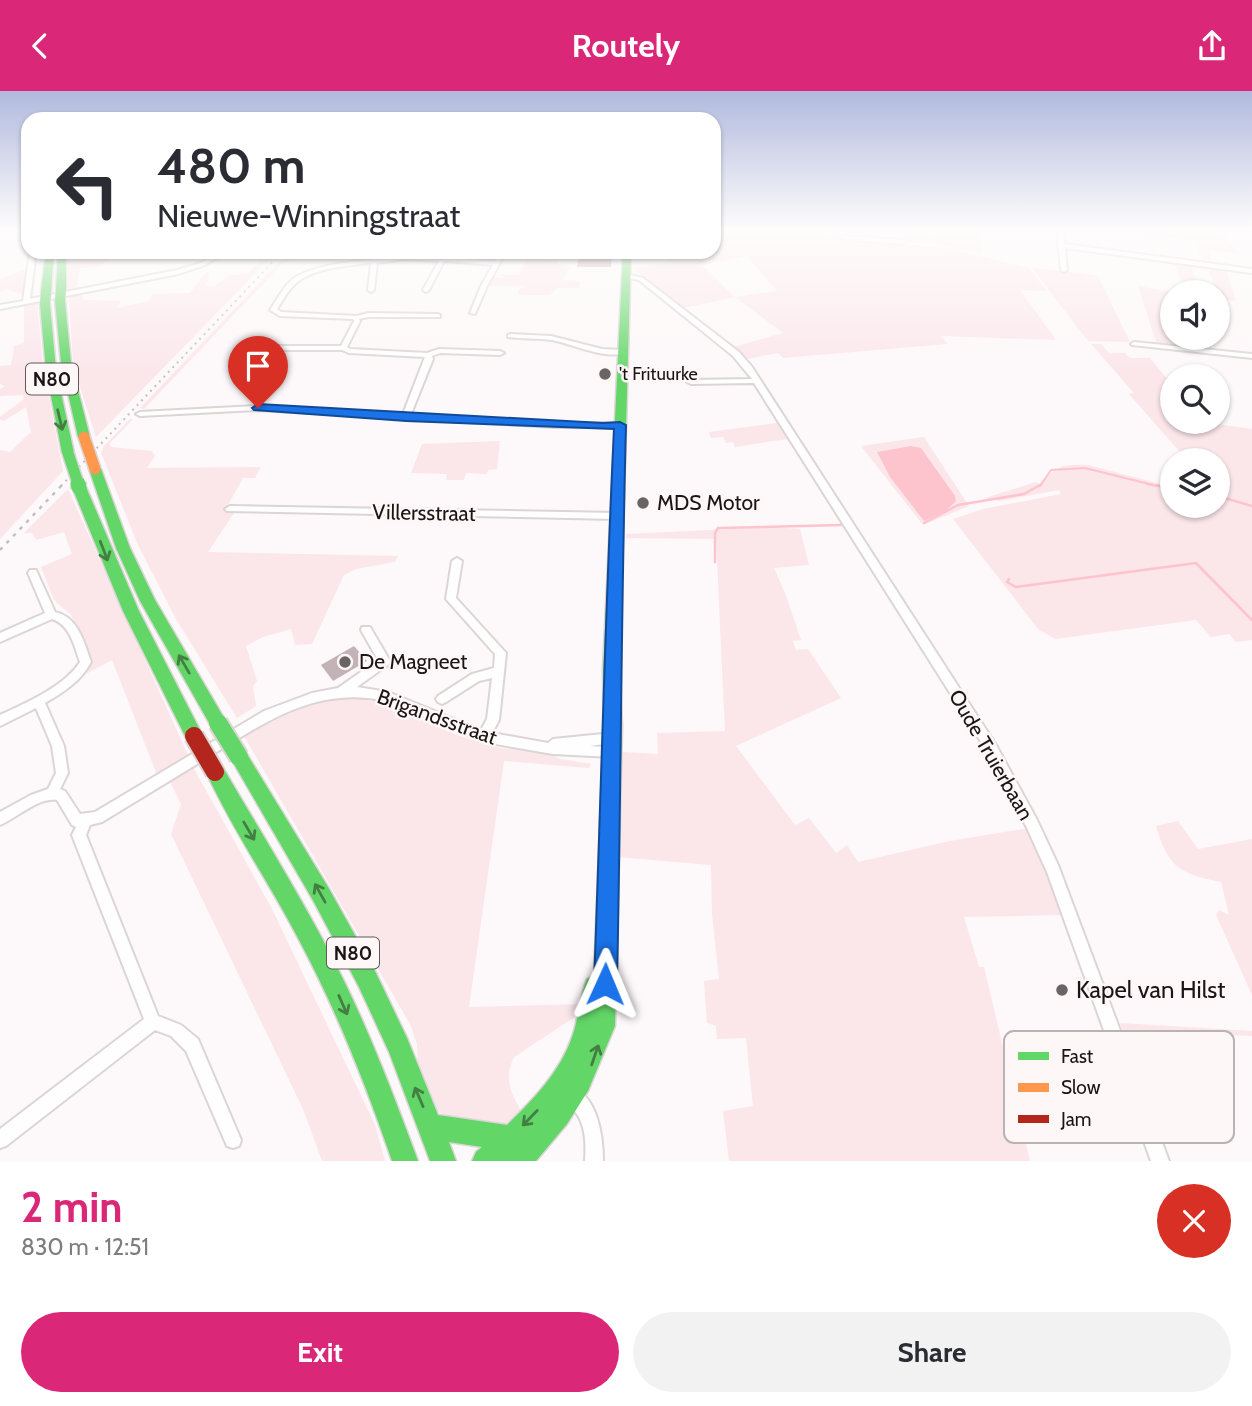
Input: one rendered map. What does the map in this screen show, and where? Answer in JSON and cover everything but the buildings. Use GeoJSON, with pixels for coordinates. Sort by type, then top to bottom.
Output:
{"type":"FeatureCollection","features":[{"type":"Feature","properties":{"kind":"main road","name":"N80"},"geometry":{"type":"LineString","coordinates":[[52,280],[51,370],[68,453],[79,487],[131,611],[194,736],[283,888],[334,987],[365,1056],[405,1161]]}},
{"type":"Feature","properties":{"kind":"main road","name":"N80"},"geometry":{"type":"LineString","coordinates":[[56,280],[53,296],[84,437],[128,559],[148,601],[306,868],[368,980],[443,1161]]}},
{"type":"Feature","properties":{"kind":"main road"},"geometry":{"type":"LineString","coordinates":[[485,1161],[511,1138],[562,1084],[578,1059],[594,1008],[608,745],[626,280]]}},
{"type":"Feature","properties":{"kind":"main road"},"geometry":{"type":"LineString","coordinates":[[518,1161],[558,1121],[575,1097],[591,1069],[603,1026],[608,745]]}},
{"type":"Feature","properties":{"kind":"main road"},"geometry":{"type":"LineString","coordinates":[[431,1127],[511,1138]]}},
{"type":"Feature","properties":{"kind":"street"},"geometry":{"type":"LineString","coordinates":[[26,302],[28,280]]}},
{"type":"Feature","properties":{"kind":"street"},"geometry":{"type":"LineString","coordinates":[[0,307],[138,280]]}},
{"type":"Feature","properties":{"kind":"street"},"geometry":{"type":"LineString","coordinates":[[297,280],[273,310],[280,314],[356,318],[368,315],[438,316]]}},
{"type":"Feature","properties":{"kind":"street"},"geometry":{"type":"LineString","coordinates":[[370,291],[371,280]]}},
{"type":"Feature","properties":{"kind":"street"},"geometry":{"type":"LineString","coordinates":[[429,280],[422,290],[435,289]]}},
{"type":"Feature","properties":{"kind":"street"},"geometry":{"type":"LineString","coordinates":[[473,313],[489,280]]}},
{"type":"Feature","properties":{"kind":"street","name":"Oude Truierbaan"},"geometry":{"type":"LineString","coordinates":[[642,280],[741,359],[992,749],[1053,870],[1112,1031]]}},
{"type":"Feature","properties":{"kind":"street"},"geometry":{"type":"LineString","coordinates":[[343,348],[357,321],[356,318]]}},
{"type":"Feature","properties":{"kind":"street"},"geometry":{"type":"LineString","coordinates":[[510,336],[551,338],[602,351],[623,352]]}},
{"type":"Feature","properties":{"kind":"street"},"geometry":{"type":"LineString","coordinates":[[1134,344],[1252,356]]}},
{"type":"Feature","properties":{"kind":"street"},"geometry":{"type":"LineString","coordinates":[[244,348],[343,348],[352,352],[428,355],[439,351],[500,353]]}},
{"type":"Feature","properties":{"kind":"street"},"geometry":{"type":"LineString","coordinates":[[406,417],[429,359],[428,355]]}},
{"type":"Feature","properties":{"kind":"street"},"geometry":{"type":"LineString","coordinates":[[691,382],[757,381]]}},
{"type":"Feature","properties":{"kind":"street"},"geometry":{"type":"LineString","coordinates":[[141,414],[258,408],[620,429]]}},
{"type":"Feature","properties":{"kind":"street","name":"Villersstraat"},"geometry":{"type":"LineString","coordinates":[[230,509],[617,516]]}},
{"type":"Feature","properties":{"kind":"street"},"geometry":{"type":"LineString","coordinates":[[457,561],[451,599],[501,653],[493,720],[484,737]]}},
{"type":"Feature","properties":{"kind":"street"},"geometry":{"type":"LineString","coordinates":[[33,573],[51,615]]}},
{"type":"Feature","properties":{"kind":"street"},"geometry":{"type":"LineString","coordinates":[[0,638],[51,615],[59,615],[67,620],[86,661],[80,671],[39,702],[0,721]]}},
{"type":"Feature","properties":{"kind":"street","name":"Brigandsstraat"},"geometry":{"type":"LineString","coordinates":[[341,692],[385,660],[366,629]]}},
{"type":"Feature","properties":{"kind":"street"},"geometry":{"type":"LineString","coordinates":[[442,699],[476,677],[498,672]]}},
{"type":"Feature","properties":{"kind":"street","name":"Brigandsstraat"},"geometry":{"type":"LineString","coordinates":[[85,821],[97,818],[268,715],[292,703],[341,692],[366,692],[388,697],[484,737],[532,746],[608,745]]}},
{"type":"Feature","properties":{"kind":"street"},"geometry":{"type":"LineString","coordinates":[[39,702],[58,745],[62,773],[52,793]]}},
{"type":"Feature","properties":{"kind":"street"},"geometry":{"type":"LineString","coordinates":[[0,819],[35,799],[52,793],[61,795],[74,818],[85,821],[79,835],[153,1022],[176,1030],[192,1045],[233,1139]]}},
{"type":"Feature","properties":{"kind":"street"},"geometry":{"type":"LineString","coordinates":[[0,1140],[153,1022]]}},
{"type":"Feature","properties":{"kind":"street"},"geometry":{"type":"LineString","coordinates":[[562,1084],[589,1117],[595,1135],[594,1161]]}},
{"type":"Feature","properties":{"kind":"street"},"geometry":{"type":"LineString","coordinates":[[394,1161],[398,1140]]}},
{"type":"Feature","properties":{"kind":"street","name":"Oude Truierbaan"},"geometry":{"type":"LineString","coordinates":[[1153,1143],[1160,1161]]}},
{"type":"Feature","properties":{"kind":"shaded area"},"geometry":{"type":"Polygon","coordinates":[[[0,280],[27,280],[27,293],[23,295],[6,289],[0,292],[0,280]]]}},
{"type":"Feature","properties":{"kind":"shaded area"},"geometry":{"type":"Polygon","coordinates":[[[67,280],[78,280],[76,291],[67,292],[67,280]]]}},
{"type":"Feature","properties":{"kind":"shaded area"},"geometry":{"type":"Polygon","coordinates":[[[200,280],[208,280],[204,286],[215,286],[223,280],[249,280],[96,437],[73,365],[69,295],[80,293],[84,300],[121,301],[117,308],[149,301],[153,294],[190,293],[200,280]]]}},
{"type":"Feature","properties":{"kind":"shaded area"},"geometry":{"type":"Polygon","coordinates":[[[262,280],[267,280],[144,409],[140,408],[262,280]]]}},
{"type":"Feature","properties":{"kind":"shaded area"},"geometry":{"type":"Polygon","coordinates":[[[493,280],[580,281],[579,288],[557,288],[550,295],[518,295],[518,290],[527,286],[490,286],[493,280]]]}},
{"type":"Feature","properties":{"kind":"shaded area"},"geometry":{"type":"Polygon","coordinates":[[[648,280],[717,280],[735,297],[683,308],[648,280]]]}},
{"type":"Feature","properties":{"kind":"shaded area"},"geometry":{"type":"Polygon","coordinates":[[[768,280],[1038,280],[1047,291],[1020,290],[1056,340],[941,336],[948,344],[783,358],[778,353],[746,359],[733,347],[783,333],[735,297],[777,291],[768,280]]]}},
{"type":"Feature","properties":{"kind":"shaded area"},"geometry":{"type":"Polygon","coordinates":[[[1041,280],[1100,280],[1130,342],[1088,341],[1041,280]]]}},
{"type":"Feature","properties":{"kind":"shaded area"},"geometry":{"type":"Polygon","coordinates":[[[1230,282],[1236,301],[1230,300],[1230,282]]]}},
{"type":"Feature","properties":{"kind":"shaded area"},"geometry":{"type":"Polygon","coordinates":[[[1138,286],[1160,290],[1160,345],[1157,345],[1138,286]]]}},
{"type":"Feature","properties":{"kind":"shaded area"},"geometry":{"type":"Polygon","coordinates":[[[37,300],[43,366],[63,471],[0,539],[0,450],[10,452],[31,432],[26,407],[4,421],[0,420],[0,417],[24,399],[23,395],[0,396],[0,389],[5,386],[0,384],[0,366],[11,365],[14,346],[24,343],[24,305],[1,309],[37,300]]]}},
{"type":"Feature","properties":{"kind":"shaded area"},"geometry":{"type":"Polygon","coordinates":[[[1091,344],[1101,344],[1109,353],[1125,353],[1130,358],[1150,358],[1160,370],[1160,429],[1129,394],[1134,393],[1091,344]]]}},
{"type":"Feature","properties":{"kind":"shaded area"},"geometry":{"type":"Polygon","coordinates":[[[133,419],[109,444],[111,447],[152,451],[155,456],[147,468],[261,467],[255,478],[243,478],[224,512],[234,513],[208,552],[398,556],[395,562],[356,569],[344,575],[312,644],[295,645],[291,629],[263,637],[246,646],[257,681],[253,686],[256,706],[237,718],[176,619],[138,545],[101,453],[104,446],[133,419]]]}},
{"type":"Feature","properties":{"kind":"shaded area"},"geometry":{"type":"Polygon","coordinates":[[[777,423],[787,439],[735,447],[733,442],[726,443],[723,437],[711,438],[709,432],[777,423]]]}},
{"type":"Feature","properties":{"kind":"shaded area"},"geometry":{"type":"Polygon","coordinates":[[[1230,426],[1252,429],[1252,505],[1230,500],[1230,448],[1176,448],[1164,434],[1230,434],[1230,426]]]}},
{"type":"Feature","properties":{"kind":"shaded area"},"geometry":{"type":"Polygon","coordinates":[[[924,437],[969,506],[923,525],[861,446],[924,437]]]}},
{"type":"Feature","properties":{"kind":"shaded area"},"geometry":{"type":"Polygon","coordinates":[[[500,441],[497,469],[488,470],[487,474],[466,473],[464,480],[446,480],[447,474],[411,473],[422,444],[500,441]]]}},
{"type":"Feature","properties":{"kind":"shaded area"},"geometry":{"type":"Polygon","coordinates":[[[911,446],[921,448],[956,501],[946,511],[924,521],[890,477],[877,452],[911,446]]]}},
{"type":"Feature","properties":{"kind":"shaded area"},"geometry":{"type":"Polygon","coordinates":[[[1088,465],[1160,484],[1160,518],[1230,518],[1230,500],[1252,507],[1252,640],[1236,642],[1229,634],[1211,637],[1196,620],[1055,639],[1038,629],[953,519],[983,509],[1061,494],[1059,490],[1000,501],[985,498],[1036,482],[1039,484],[1065,466],[1088,465]]]}},
{"type":"Feature","properties":{"kind":"shaded area"},"geometry":{"type":"Polygon","coordinates":[[[68,489],[188,755],[157,775],[112,660],[86,674],[92,661],[71,615],[54,600],[41,567],[72,554],[64,532],[36,540],[32,533],[24,533],[68,489]]]}},
{"type":"Feature","properties":{"kind":"shaded area"},"geometry":{"type":"Polygon","coordinates":[[[772,527],[800,529],[809,565],[774,568],[801,640],[793,641],[796,650],[808,649],[841,698],[736,746],[795,825],[809,818],[836,853],[847,845],[858,862],[950,841],[1029,828],[1061,915],[964,917],[979,967],[984,967],[1004,1051],[1004,1143],[1026,1143],[1030,1161],[729,1161],[723,1111],[753,1106],[746,1038],[717,1039],[716,1026],[707,1023],[704,981],[719,979],[712,914],[711,865],[617,857],[622,752],[658,754],[657,733],[725,731],[716,539],[626,538],[626,534],[772,527]]]}},
{"type":"Feature","properties":{"kind":"shaded area"},"geometry":{"type":"Polygon","coordinates":[[[349,697],[383,703],[457,735],[500,748],[548,753],[560,759],[591,764],[589,768],[504,761],[469,1007],[585,1004],[584,1011],[514,1057],[509,1079],[514,1098],[522,1112],[502,1127],[447,1117],[436,1110],[418,1068],[417,1044],[410,1024],[244,736],[306,705],[349,697]]]}},
{"type":"Feature","properties":{"kind":"shaded area"},"geometry":{"type":"Polygon","coordinates":[[[193,767],[272,909],[375,1125],[385,1161],[322,1161],[303,1109],[171,834],[181,804],[169,780],[193,767]]]}},
{"type":"Feature","properties":{"kind":"shaded area"},"geometry":{"type":"Polygon","coordinates":[[[1178,821],[1198,849],[1252,839],[1252,995],[1216,915],[1219,910],[1229,915],[1221,882],[1196,876],[1178,867],[1171,860],[1161,840],[1156,826],[1178,821]]]}},
{"type":"Feature","properties":{"kind":"shaded area"},"geometry":{"type":"Polygon","coordinates":[[[1120,1023],[1252,1031],[1252,1036],[1234,1035],[1234,1031],[1123,1030],[1120,1023]]]}},
{"type":"Feature","properties":{"kind":"waterway"},"geometry":{"type":"LineString","coordinates":[[1041,485],[1051,470],[1085,468],[1153,485]]}},
{"type":"Feature","properties":{"kind":"waterway"},"geometry":{"type":"LineString","coordinates":[[1147,484],[1153,485]]}},
{"type":"Feature","properties":{"kind":"waterway"},"geometry":{"type":"LineString","coordinates":[[924,523],[958,505],[1024,494],[1041,485]]}},
{"type":"Feature","properties":{"kind":"waterway"},"geometry":{"type":"LineString","coordinates":[[1153,485],[1160,486]]}},
{"type":"Feature","properties":{"kind":"waterway"},"geometry":{"type":"LineString","coordinates":[[1153,485],[1157,486]]}},
{"type":"Feature","properties":{"kind":"waterway"},"geometry":{"type":"LineString","coordinates":[[1230,500],[1252,506]]}},
{"type":"Feature","properties":{"kind":"waterway"},"geometry":{"type":"LineString","coordinates":[[715,562],[715,533],[718,528],[841,525]]}},
{"type":"Feature","properties":{"kind":"waterway"},"geometry":{"type":"LineString","coordinates":[[1009,579],[1007,582],[1016,587],[1196,563],[1252,620]]}},
{"type":"Feature","properties":{"kind":"railway"},"geometry":{"type":"LineString","coordinates":[[61,486],[256,280]]}},
{"type":"Feature","properties":{"kind":"railway"},"geometry":{"type":"LineString","coordinates":[[0,550],[63,484]]}},
{"type":"Feature","properties":{"kind":"traffic: fast"},"geometry":{"type":"LineString","coordinates":[[46,292],[47,280]]}},
{"type":"Feature","properties":{"kind":"traffic: fast"},"geometry":{"type":"LineString","coordinates":[[61,280],[61,289]]}},
{"type":"Feature","properties":{"kind":"traffic: fast"},"geometry":{"type":"LineString","coordinates":[[518,1161],[546,1131],[570,1099],[589,1065],[603,1026],[613,725],[611,670],[626,280]]}},
{"type":"Feature","properties":{"kind":"traffic: fast"},"geometry":{"type":"LineString","coordinates":[[60,301],[61,289]]}},
{"type":"Feature","properties":{"kind":"traffic: fast"},"geometry":{"type":"LineString","coordinates":[[45,304],[46,292]]}},
{"type":"Feature","properties":{"kind":"traffic: fast"},"geometry":{"type":"LineString","coordinates":[[60,301],[66,363],[84,437]]}},
{"type":"Feature","properties":{"kind":"traffic: fast"},"geometry":{"type":"LineString","coordinates":[[45,304],[51,370],[68,453]]}},
{"type":"Feature","properties":{"kind":"traffic: fast"},"geometry":{"type":"LineString","coordinates":[[68,453],[79,487]]}},
{"type":"Feature","properties":{"kind":"traffic: fast"},"geometry":{"type":"LineString","coordinates":[[95,469],[123,548],[148,601],[218,723]]}},
{"type":"Feature","properties":{"kind":"traffic: fast"},"geometry":{"type":"LineString","coordinates":[[79,487],[131,611],[194,736]]}},
{"type":"Feature","properties":{"kind":"traffic: fast"},"geometry":{"type":"LineString","coordinates":[[218,723],[239,757]]}},
{"type":"Feature","properties":{"kind":"traffic: fast"},"geometry":{"type":"LineString","coordinates":[[239,757],[321,895],[367,979],[398,1046],[443,1161]]}},
{"type":"Feature","properties":{"kind":"traffic: fast"},"geometry":{"type":"LineString","coordinates":[[215,772],[292,905],[335,987],[372,1073],[405,1161]]}},
{"type":"Feature","properties":{"kind":"traffic: fast"},"geometry":{"type":"LineString","coordinates":[[485,1161],[527,1124],[559,1086],[582,1042],[595,987]]}},
{"type":"Feature","properties":{"kind":"traffic: fast"},"geometry":{"type":"LineString","coordinates":[[431,1127],[511,1138]]}},
{"type":"Feature","properties":{"kind":"traffic: slow"},"geometry":{"type":"LineString","coordinates":[[84,437],[95,469]]}},
{"type":"Feature","properties":{"kind":"traffic: jam"},"geometry":{"type":"LineString","coordinates":[[194,736],[215,772]]}},
{"type":"Feature","properties":{"kind":"place","name":"'t Frituurke"},"geometry":{"type":"Point","coordinates":[605,374]}},
{"type":"Feature","properties":{"kind":"place","name":"MDS Motor"},"geometry":{"type":"Point","coordinates":[643,503]}},
{"type":"Feature","properties":{"kind":"place","name":"De Magneet"},"geometry":{"type":"Point","coordinates":[345,662]}},
{"type":"Feature","properties":{"kind":"place","name":"Kapel van Hilst"},"geometry":{"type":"Point","coordinates":[1062,990]}},
{"type":"Feature","properties":{"kind":"route"},"geometry":{"type":"LineString","coordinates":[[258,408],[555,425],[620,425],[611,670],[613,725],[605,984]]}}]}
